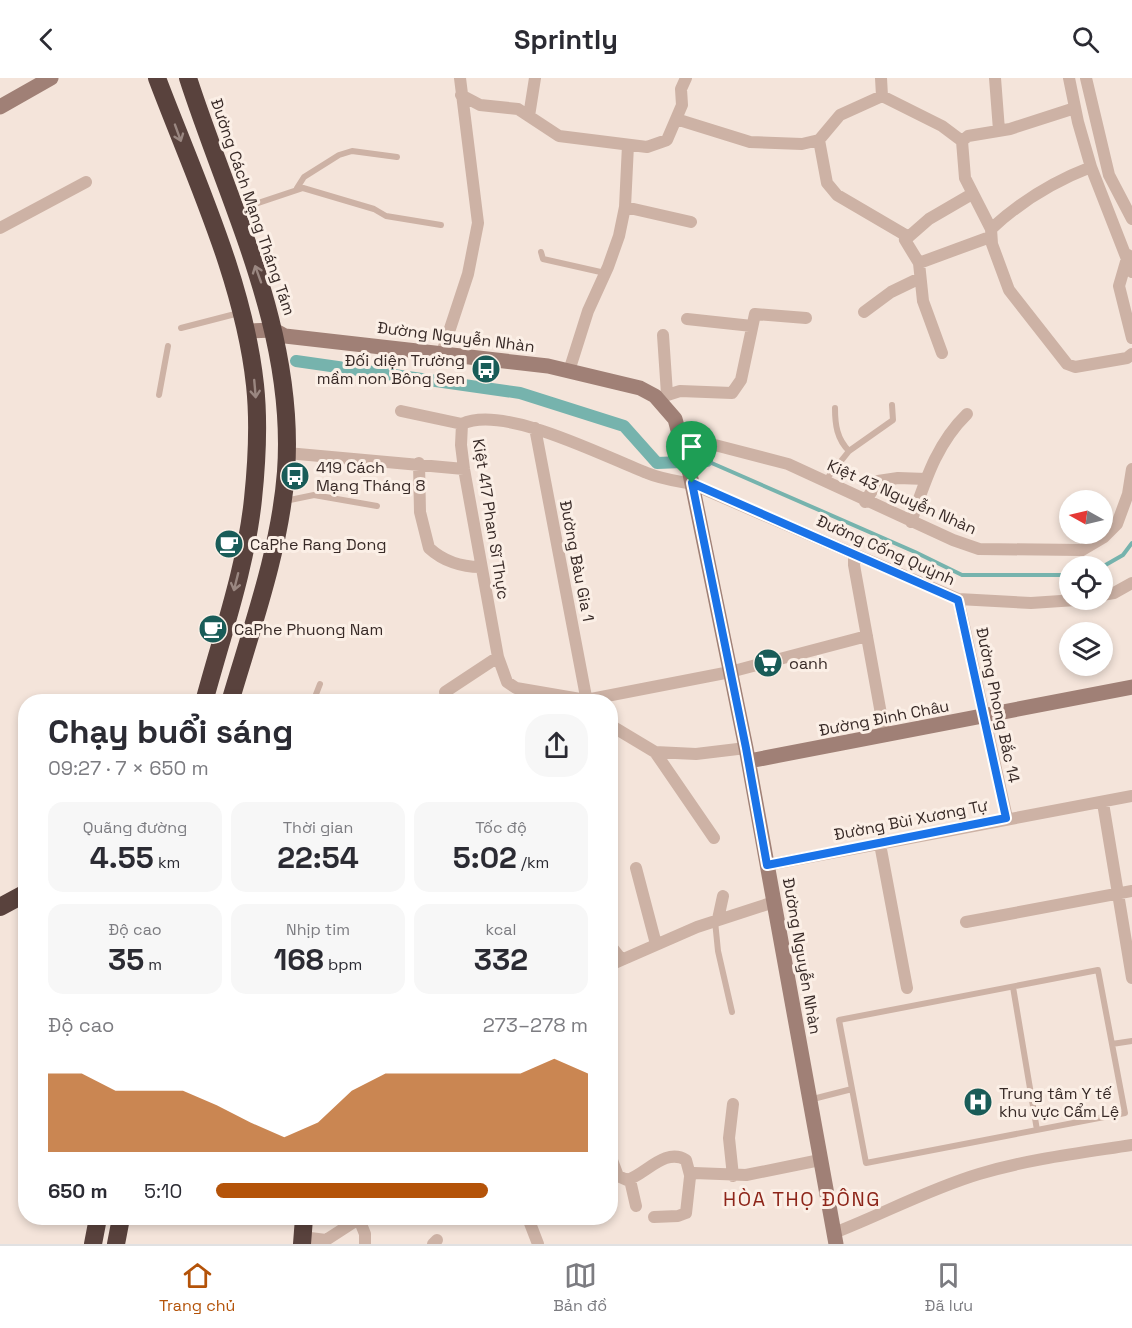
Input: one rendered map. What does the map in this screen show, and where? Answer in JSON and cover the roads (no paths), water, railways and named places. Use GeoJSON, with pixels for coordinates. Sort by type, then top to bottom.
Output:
{"type":"FeatureCollection","features":[{"type":"Feature","properties":{"kind":"highway"},"geometry":{"type":"LineString","coordinates":[[157,78],[226,263],[246,331],[255,385],[257,423],[253,499],[247,537],[206,694]]}},
{"type":"Feature","properties":{"kind":"highway","name":"Đường Cách Mạng Tháng Tám"},"geometry":{"type":"LineString","coordinates":[[188,78],[234,212],[260,279],[274,330],[285,392],[287,453],[282,501],[270,561],[232,694]]}},
{"type":"Feature","properties":{"kind":"highway"},"geometry":{"type":"LineString","coordinates":[[0,907],[18,897]]}},
{"type":"Feature","properties":{"kind":"highway"},"geometry":{"type":"LineString","coordinates":[[93,1244],[97,1225]]}},
{"type":"Feature","properties":{"kind":"highway"},"geometry":{"type":"LineString","coordinates":[[117,1244],[120,1225]]}},
{"type":"Feature","properties":{"kind":"highway"},"geometry":{"type":"LineString","coordinates":[[302,1241],[303,1225]]}},
{"type":"Feature","properties":{"kind":"street"},"geometry":{"type":"LineString","coordinates":[[0,107],[51,78]]}},
{"type":"Feature","properties":{"kind":"street"},"geometry":{"type":"LineString","coordinates":[[442,352],[468,274],[478,223],[460,78]]}},
{"type":"Feature","properties":{"kind":"street"},"geometry":{"type":"LineString","coordinates":[[529,116],[535,78]]}},
{"type":"Feature","properties":{"kind":"street"},"geometry":{"type":"LineString","coordinates":[[461,95],[480,105],[518,109],[559,136],[647,147],[667,140],[682,105],[681,89],[686,78]]}},
{"type":"Feature","properties":{"kind":"street"},"geometry":{"type":"LineString","coordinates":[[881,78],[882,96]]}},
{"type":"Feature","properties":{"kind":"street"},"geometry":{"type":"LineString","coordinates":[[995,78],[999,130]]}},
{"type":"Feature","properties":{"kind":"street"},"geometry":{"type":"LineString","coordinates":[[1069,78],[1091,167],[1130,252],[1132,272]]}},
{"type":"Feature","properties":{"kind":"street"},"geometry":{"type":"LineString","coordinates":[[1086,78],[1109,175],[1132,219]]}},
{"type":"Feature","properties":{"kind":"street"},"geometry":{"type":"LineString","coordinates":[[676,119],[750,142],[802,144],[819,140],[840,115],[882,96]]}},
{"type":"Feature","properties":{"kind":"street"},"geometry":{"type":"LineString","coordinates":[[882,96],[942,126],[962,141],[965,178],[990,233],[1009,290],[1067,364],[1076,367],[1127,358],[1132,354]]}},
{"type":"Feature","properties":{"kind":"street"},"geometry":{"type":"LineString","coordinates":[[962,141],[968,136],[999,130],[1075,108]]}},
{"type":"Feature","properties":{"kind":"street"},"geometry":{"type":"LineString","coordinates":[[819,140],[827,183],[846,201],[907,236]]}},
{"type":"Feature","properties":{"kind":"street"},"geometry":{"type":"LineString","coordinates":[[569,370],[588,311],[619,236],[625,207],[628,145]]}},
{"type":"Feature","properties":{"kind":"street"},"geometry":{"type":"LineString","coordinates":[[919,262],[990,233],[1012,209],[1036,193],[1091,167]]}},
{"type":"Feature","properties":{"kind":"street"},"geometry":{"type":"LineString","coordinates":[[0,228],[86,182]]}},
{"type":"Feature","properties":{"kind":"street"},"geometry":{"type":"LineString","coordinates":[[942,353],[923,301],[919,262],[905,243],[907,236],[930,219],[972,194]]}},
{"type":"Feature","properties":{"kind":"street"},"geometry":{"type":"LineString","coordinates":[[625,207],[691,222]]}},
{"type":"Feature","properties":{"kind":"street"},"geometry":{"type":"LineString","coordinates":[[1130,252],[1119,286],[1132,338]]}},
{"type":"Feature","properties":{"kind":"street"},"geometry":{"type":"LineString","coordinates":[[864,312],[891,292],[920,278]]}},
{"type":"Feature","properties":{"kind":"street"},"geometry":{"type":"LineString","coordinates":[[687,319],[806,318]]}},
{"type":"Feature","properties":{"kind":"street"},"geometry":{"type":"LineString","coordinates":[[663,336],[663,396],[680,391],[732,393],[741,380],[754,320]]}},
{"type":"Feature","properties":{"kind":"street","name":"Đường Nguyễn Nhàn"},"geometry":{"type":"LineString","coordinates":[[246,331],[274,330],[285,336],[442,352],[569,370],[618,381],[663,396],[675,419],[684,447],[748,755],[835,1239]]}},
{"type":"Feature","properties":{"kind":"street"},"geometry":{"type":"LineString","coordinates":[[401,411],[462,424]]}},
{"type":"Feature","properties":{"kind":"street"},"geometry":{"type":"LineString","coordinates":[[911,522],[938,450],[950,430],[967,414]]}},
{"type":"Feature","properties":{"kind":"street","name":"Kiệt 417 Phan Sĩ Thực"},"geometry":{"type":"LineString","coordinates":[[549,694],[516,688],[507,682],[498,657],[464,469],[461,445],[462,424],[480,419],[535,428],[649,474],[691,479]]}},
{"type":"Feature","properties":{"kind":"street","name":"Đường Bàu Gia 1"},"geometry":{"type":"LineString","coordinates":[[535,428],[586,694]]}},
{"type":"Feature","properties":{"kind":"street","name":"Kiệt 43 Nguyễn Nhàn"},"geometry":{"type":"LineString","coordinates":[[684,447],[707,443],[746,451],[788,464],[865,502],[980,549],[1082,550],[1104,537],[1118,524],[1128,494],[1132,469]]}},
{"type":"Feature","properties":{"kind":"street"},"geometry":{"type":"LineString","coordinates":[[287,453],[419,463],[464,469]]}},
{"type":"Feature","properties":{"kind":"street"},"geometry":{"type":"LineString","coordinates":[[419,463],[420,512],[429,548],[451,562],[467,567],[480,567]]}},
{"type":"Feature","properties":{"kind":"street"},"geometry":{"type":"LineString","coordinates":[[865,502],[878,481],[898,478],[926,479]]}},
{"type":"Feature","properties":{"kind":"street","name":"Đường Cống Quỳnh"},"geometry":{"type":"LineString","coordinates":[[691,479],[958,600],[1030,603],[1059,601]]}},
{"type":"Feature","properties":{"kind":"street"},"geometry":{"type":"LineString","coordinates":[[854,553],[854,565],[885,736]]}},
{"type":"Feature","properties":{"kind":"street"},"geometry":{"type":"LineString","coordinates":[[1113,593],[1132,583]]}},
{"type":"Feature","properties":{"kind":"street","name":"Đường Phong Bắc 14"},"geometry":{"type":"LineString","coordinates":[[958,600],[1006,818]]}},
{"type":"Feature","properties":{"kind":"street"},"geometry":{"type":"LineString","coordinates":[[618,695],[729,672],[867,636]]}},
{"type":"Feature","properties":{"kind":"street"},"geometry":{"type":"LineString","coordinates":[[445,692],[498,657]]}},
{"type":"Feature","properties":{"kind":"street","name":"Đường Đinh Châu"},"geometry":{"type":"LineString","coordinates":[[748,755],[885,736],[1132,687]]}},
{"type":"Feature","properties":{"kind":"street"},"geometry":{"type":"LineString","coordinates":[[618,730],[655,752],[714,838]]}},
{"type":"Feature","properties":{"kind":"street"},"geometry":{"type":"LineString","coordinates":[[655,752],[748,755]]}},
{"type":"Feature","properties":{"kind":"street","name":"Đường Bùi Xương Tự"},"geometry":{"type":"LineString","coordinates":[[767,865],[1132,796]]}},
{"type":"Feature","properties":{"kind":"street"},"geometry":{"type":"LineString","coordinates":[[1102,803],[1132,978]]}},
{"type":"Feature","properties":{"kind":"street"},"geometry":{"type":"LineString","coordinates":[[880,844],[907,988]]}},
{"type":"Feature","properties":{"kind":"street"},"geometry":{"type":"LineString","coordinates":[[636,868],[656,944]]}},
{"type":"Feature","properties":{"kind":"street"},"geometry":{"type":"LineString","coordinates":[[966,922],[1132,891]]}},
{"type":"Feature","properties":{"kind":"street"},"geometry":{"type":"LineString","coordinates":[[717,920],[723,896]]}},
{"type":"Feature","properties":{"kind":"street"},"geometry":{"type":"LineString","coordinates":[[619,961],[717,920],[774,902]]}},
{"type":"Feature","properties":{"kind":"street"},"geometry":{"type":"LineString","coordinates":[[733,1104],[729,1138],[733,1176]]}},
{"type":"Feature","properties":{"kind":"street"},"geometry":{"type":"LineString","coordinates":[[835,1239],[908,1201],[978,1174],[1041,1159],[1132,1145]]}},
{"type":"Feature","properties":{"kind":"street"},"geometry":{"type":"LineString","coordinates":[[630,1180],[650,1165],[680,1157],[686,1160],[690,1175],[686,1213],[678,1216],[654,1217]]}},
{"type":"Feature","properties":{"kind":"street"},"geometry":{"type":"LineString","coordinates":[[690,1175],[758,1174],[820,1160]]}},
{"type":"Feature","properties":{"kind":"street"},"geometry":{"type":"LineString","coordinates":[[618,1176],[630,1180]]}},
{"type":"Feature","properties":{"kind":"street"},"geometry":{"type":"LineString","coordinates":[[630,1180],[636,1206]]}},
{"type":"Feature","properties":{"kind":"street"},"geometry":{"type":"LineString","coordinates":[[302,1241],[326,1240],[349,1225]]}},
{"type":"Feature","properties":{"kind":"street"},"geometry":{"type":"LineString","coordinates":[[362,1225],[365,1244]]}},
{"type":"Feature","properties":{"kind":"street"},"geometry":{"type":"LineString","coordinates":[[531,1225],[538,1244]]}},
{"type":"Feature","properties":{"kind":"lane"},"geometry":{"type":"LineString","coordinates":[[297,188],[304,177],[339,155],[352,151],[397,157]]}},
{"type":"Feature","properties":{"kind":"lane"},"geometry":{"type":"LineString","coordinates":[[234,212],[297,188],[358,203],[386,216],[441,225]]}},
{"type":"Feature","properties":{"kind":"lane"},"geometry":{"type":"LineString","coordinates":[[541,252],[543,259],[605,273]]}},
{"type":"Feature","properties":{"kind":"lane"},"geometry":{"type":"LineString","coordinates":[[181,328],[241,312]]}},
{"type":"Feature","properties":{"kind":"lane"},"geometry":{"type":"LineString","coordinates":[[159,395],[168,346]]}},
{"type":"Feature","properties":{"kind":"lane"},"geometry":{"type":"LineString","coordinates":[[825,481],[849,451],[893,420],[892,405]]}},
{"type":"Feature","properties":{"kind":"lane"},"geometry":{"type":"LineString","coordinates":[[835,408],[835,426],[843,445],[849,451]]}},
{"type":"Feature","properties":{"kind":"lane"},"geometry":{"type":"LineString","coordinates":[[282,501],[314,495],[377,506]]}},
{"type":"Feature","properties":{"kind":"lane"},"geometry":{"type":"LineString","coordinates":[[316,694],[320,684]]}},
{"type":"Feature","properties":{"kind":"lane"},"geometry":{"type":"LineString","coordinates":[[717,920],[718,951],[732,1012]]}},
{"type":"Feature","properties":{"kind":"lane"},"geometry":{"type":"LineString","coordinates":[[1098,970],[1112,1044],[1125,1113],[866,1163],[839,1020],[1098,970]]}},
{"type":"Feature","properties":{"kind":"lane"},"geometry":{"type":"LineString","coordinates":[[1013,987],[1037,1130]]}},
{"type":"Feature","properties":{"kind":"lane"},"geometry":{"type":"LineString","coordinates":[[1112,1044],[1132,1041]]}},
{"type":"Feature","properties":{"kind":"lane"},"geometry":{"type":"LineString","coordinates":[[809,1101],[852,1089]]}},
{"type":"Feature","properties":{"kind":"waterway"},"geometry":{"type":"LineString","coordinates":[[296,361],[520,393],[624,426],[657,463],[707,461]]}},
{"type":"Feature","properties":{"kind":"waterway"},"geometry":{"type":"LineString","coordinates":[[707,461],[915,552],[962,575],[1059,575]]}},
{"type":"Feature","properties":{"kind":"waterway"},"geometry":{"type":"LineString","coordinates":[[1113,561],[1123,555],[1132,543]]}},
{"type":"Feature","properties":{"kind":"place","name":"Đối diện Trường mầm non Bông Sen"},"geometry":{"type":"Point","coordinates":[486,369]}},
{"type":"Feature","properties":{"kind":"place","name":"419 Cách Mạng Tháng 8"},"geometry":{"type":"Point","coordinates":[295,476]}},
{"type":"Feature","properties":{"kind":"place","name":"CaPhe Rang Dong"},"geometry":{"type":"Point","coordinates":[229,544]}},
{"type":"Feature","properties":{"kind":"place","name":"CaPhe Phuong Nam"},"geometry":{"type":"Point","coordinates":[213,629]}},
{"type":"Feature","properties":{"kind":"place","name":"oanh"},"geometry":{"type":"Point","coordinates":[768,663]}},
{"type":"Feature","properties":{"kind":"place","name":"Trung tâm Y tế khu vực Cẩm Lệ"},"geometry":{"type":"Point","coordinates":[978,1102]}},
{"type":"Feature","properties":{"kind":"district","name":"HÒA THỌ ĐÔNG"},"geometry":{"type":"Point","coordinates":[802,1199]}}]}
